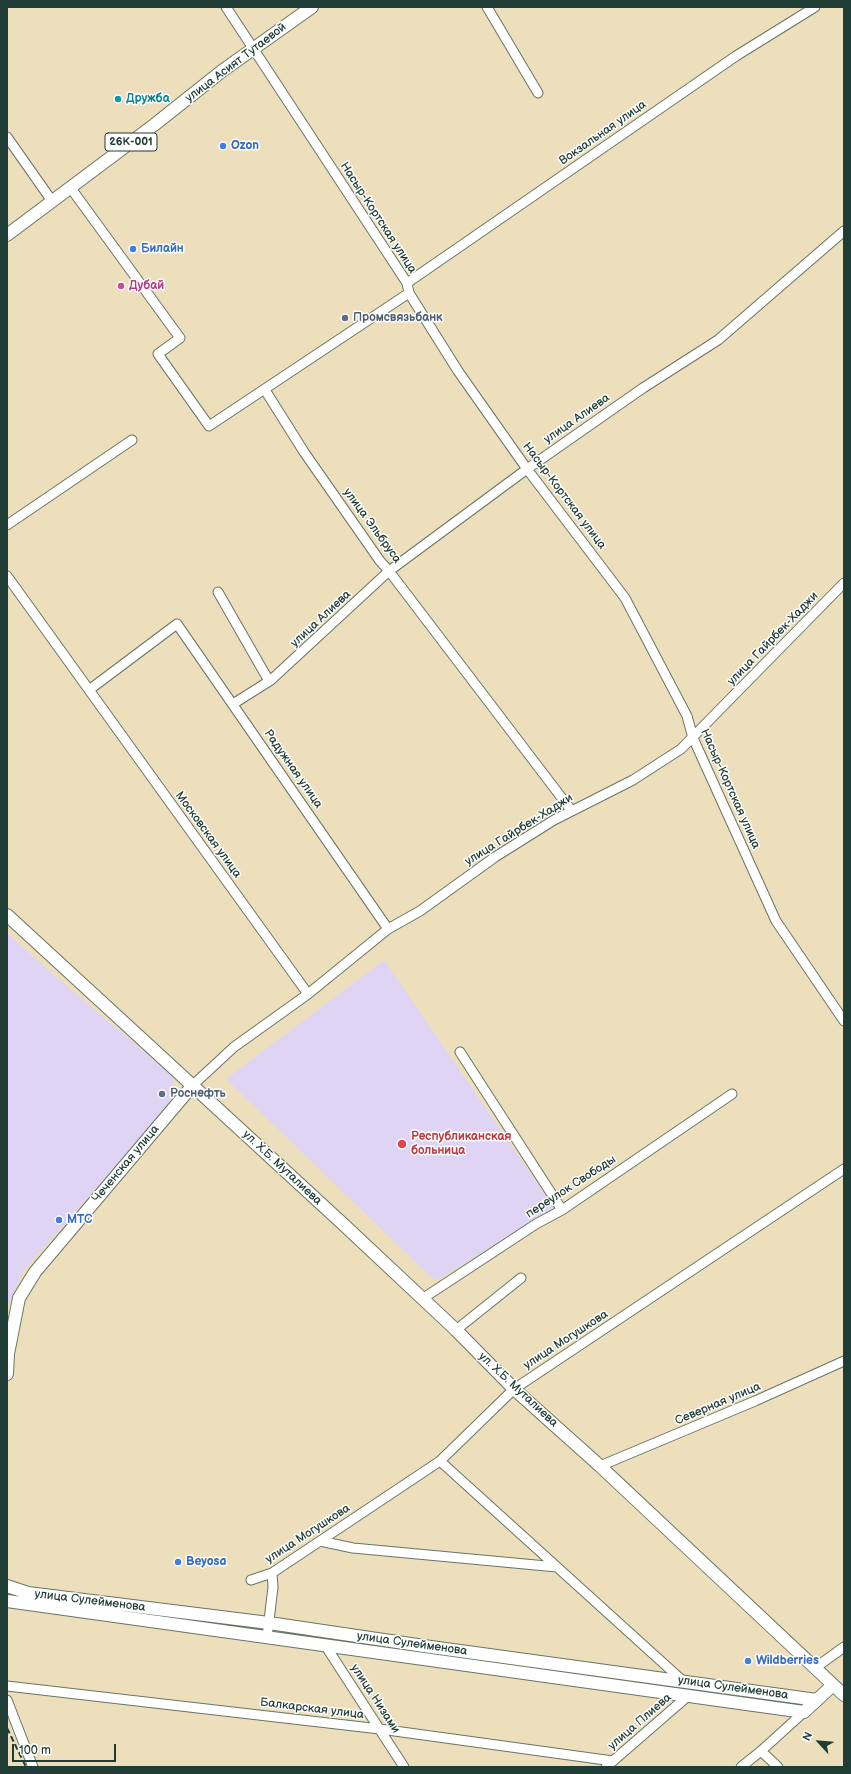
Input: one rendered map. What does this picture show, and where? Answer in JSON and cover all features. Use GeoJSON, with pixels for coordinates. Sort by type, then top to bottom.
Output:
{"type":"FeatureCollection","features":[{"type":"Feature","properties":{"kind":"main road","name":"улица Асият Тутаевой"},"geometry":{"type":"LineString","coordinates":[[7,235],[253,48],[312,7]]}},
{"type":"Feature","properties":{"kind":"main road","name":"ул. Х.Б. Муталиева"},"geometry":{"type":"LineString","coordinates":[[7,915],[193,1085],[456,1330],[514,1388],[600,1466],[844,1695]]}},
{"type":"Feature","properties":{"kind":"main road","name":"Чеченская улица"},"geometry":{"type":"LineString","coordinates":[[7,1374],[8,1354],[19,1298],[35,1272],[193,1085]]}},
{"type":"Feature","properties":{"kind":"main road","name":"улица Сулейменова"},"geometry":{"type":"LineString","coordinates":[[7,1586],[28,1593],[269,1623],[817,1700]]}},
{"type":"Feature","properties":{"kind":"main road","name":"улица Сулейменова"},"geometry":{"type":"LineString","coordinates":[[7,1601],[804,1712]]}},
{"type":"Feature","properties":{"kind":"main road"},"geometry":{"type":"LineString","coordinates":[[804,1712],[833,1685]]}},
{"type":"Feature","properties":{"kind":"street","name":"Насыр-Кортская улица"},"geometry":{"type":"LineString","coordinates":[[226,7],[407,283],[409,294],[458,371],[527,469],[625,598],[687,716],[693,738],[776,921],[844,1021]]}},
{"type":"Feature","properties":{"kind":"street"},"geometry":{"type":"LineString","coordinates":[[487,7],[538,92]]}},
{"type":"Feature","properties":{"kind":"street","name":"Вокзальная улица"},"geometry":{"type":"LineString","coordinates":[[407,283],[736,56],[815,7]]}},
{"type":"Feature","properties":{"kind":"street"},"geometry":{"type":"LineString","coordinates":[[7,137],[52,201]]}},
{"type":"Feature","properties":{"kind":"street"},"geometry":{"type":"LineString","coordinates":[[70,187],[180,338],[158,354],[209,426],[409,294]]}},
{"type":"Feature","properties":{"kind":"street","name":"улица Алиева"},"geometry":{"type":"LineString","coordinates":[[233,704],[269,682],[389,571],[527,469],[643,388],[718,340],[844,231]]}},
{"type":"Feature","properties":{"kind":"street","name":"улица Эльбруса"},"geometry":{"type":"LineString","coordinates":[[265,390],[304,452],[380,561],[571,810]]}},
{"type":"Feature","properties":{"kind":"street"},"geometry":{"type":"LineString","coordinates":[[7,525],[132,440]]}},
{"type":"Feature","properties":{"kind":"street","name":"Московская улица"},"geometry":{"type":"LineString","coordinates":[[7,576],[308,994]]}},
{"type":"Feature","properties":{"kind":"street","name":"улица Гайрбек-Хаджи"},"geometry":{"type":"LineString","coordinates":[[193,1085],[234,1047],[308,994],[388,929],[420,911],[495,857],[571,810],[633,780],[681,749],[844,584]]}},
{"type":"Feature","properties":{"kind":"street"},"geometry":{"type":"LineString","coordinates":[[218,592],[269,682]]}},
{"type":"Feature","properties":{"kind":"street","name":"Радужная улица"},"geometry":{"type":"LineString","coordinates":[[89,690],[176,624],[388,929]]}},
{"type":"Feature","properties":{"kind":"street"},"geometry":{"type":"LineString","coordinates":[[460,1052],[562,1210]]}},
{"type":"Feature","properties":{"kind":"street","name":"переулок Свободы"},"geometry":{"type":"LineString","coordinates":[[422,1299],[536,1224],[562,1210],[732,1094]]}},
{"type":"Feature","properties":{"kind":"street","name":"улица Могушкова"},"geometry":{"type":"LineString","coordinates":[[251,1580],[272,1573],[440,1461],[514,1388],[844,1169]]}},
{"type":"Feature","properties":{"kind":"street"},"geometry":{"type":"LineString","coordinates":[[456,1330],[521,1278]]}},
{"type":"Feature","properties":{"kind":"street","name":"Северная улица"},"geometry":{"type":"LineString","coordinates":[[600,1466],[755,1401],[844,1361]]}},
{"type":"Feature","properties":{"kind":"street"},"geometry":{"type":"LineString","coordinates":[[440,1461],[684,1682]]}},
{"type":"Feature","properties":{"kind":"street"},"geometry":{"type":"LineString","coordinates":[[320,1541],[353,1548],[557,1567]]}},
{"type":"Feature","properties":{"kind":"street"},"geometry":{"type":"LineString","coordinates":[[267,1638],[273,1587],[272,1573]]}},
{"type":"Feature","properties":{"kind":"street","name":"улица Низами"},"geometry":{"type":"LineString","coordinates":[[325,1645],[404,1767]]}},
{"type":"Feature","properties":{"kind":"street"},"geometry":{"type":"LineString","coordinates":[[815,1668],[844,1647]]}},
{"type":"Feature","properties":{"kind":"street","name":"Балкарская улица"},"geometry":{"type":"LineString","coordinates":[[7,1686],[380,1729],[613,1761]]}},
{"type":"Feature","properties":{"kind":"street","name":"улица Плиева"},"geometry":{"type":"LineString","coordinates":[[606,1767],[689,1695]]}},
{"type":"Feature","properties":{"kind":"street"},"geometry":{"type":"LineString","coordinates":[[7,1700],[33,1767]]}},
{"type":"Feature","properties":{"kind":"street"},"geometry":{"type":"LineString","coordinates":[[741,1767],[804,1712]]}},
{"type":"Feature","properties":{"kind":"street"},"geometry":{"type":"LineString","coordinates":[[761,1751],[778,1767]]}},
{"type":"Feature","properties":{"kind":"shaded area"},"geometry":{"type":"Polygon","coordinates":[[[7,933],[174,1077],[171,1104],[24,1270],[7,1307],[7,933]]]}},
{"type":"Feature","properties":{"kind":"shaded area","name":"Республиканская больница"},"geometry":{"type":"Polygon","coordinates":[[[384,960],[555,1209],[435,1281],[226,1079],[384,960]]]}},
{"type":"Feature","properties":{"kind":"railway"},"geometry":{"type":"LineString","coordinates":[[7,1728],[26,1767]]}},
{"type":"Feature","properties":{"kind":"place","name":"Дружба"},"geometry":{"type":"Point","coordinates":[118,99]}},
{"type":"Feature","properties":{"kind":"place","name":"Ozon"},"geometry":{"type":"Point","coordinates":[223,146]}},
{"type":"Feature","properties":{"kind":"place","name":"Билайн"},"geometry":{"type":"Point","coordinates":[133,249]}},
{"type":"Feature","properties":{"kind":"place","name":"Дубай"},"geometry":{"type":"Point","coordinates":[121,286]}},
{"type":"Feature","properties":{"kind":"place","name":"Промсвязьбанк"},"geometry":{"type":"Point","coordinates":[345,318]}},
{"type":"Feature","properties":{"kind":"place","name":"Роснефть"},"geometry":{"type":"Point","coordinates":[162,1094]}},
{"type":"Feature","properties":{"kind":"place","name":"Республиканская больница"},"geometry":{"type":"Point","coordinates":[402,1144]}},
{"type":"Feature","properties":{"kind":"place","name":"МТС"},"geometry":{"type":"Point","coordinates":[59,1220]}},
{"type":"Feature","properties":{"kind":"place","name":"Beyosa"},"geometry":{"type":"Point","coordinates":[178,1562]}},
{"type":"Feature","properties":{"kind":"place","name":"Wildberries"},"geometry":{"type":"Point","coordinates":[748,1661]}}]}
